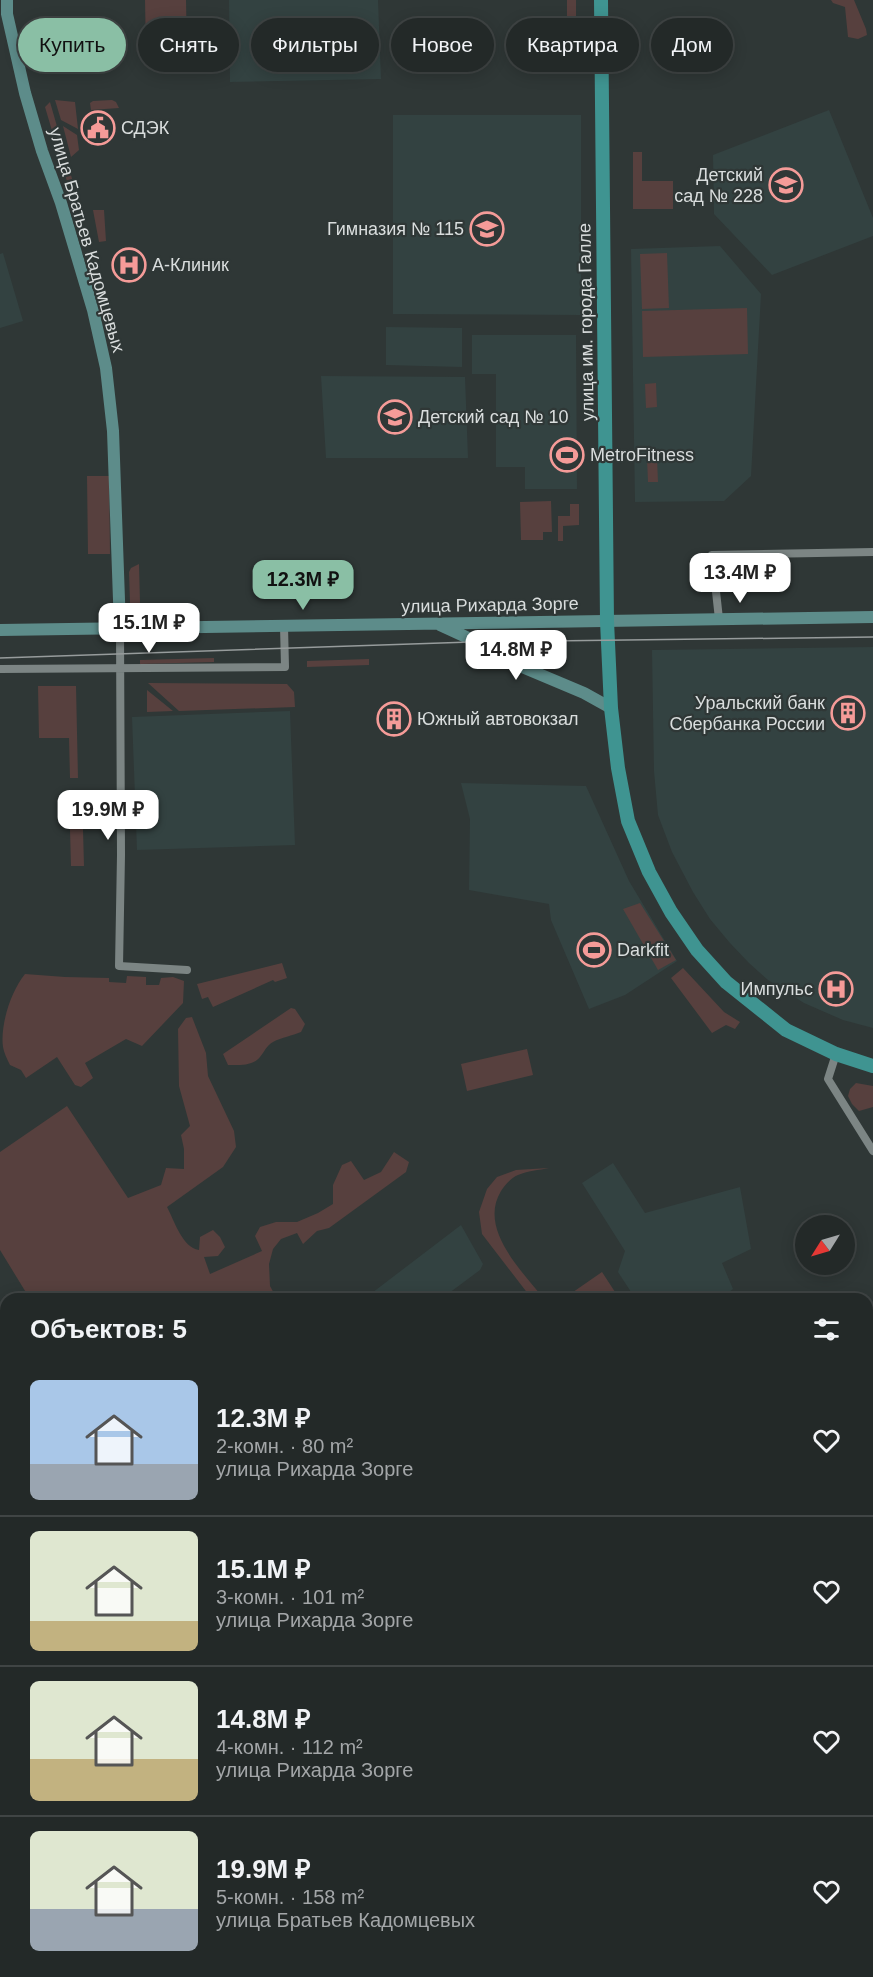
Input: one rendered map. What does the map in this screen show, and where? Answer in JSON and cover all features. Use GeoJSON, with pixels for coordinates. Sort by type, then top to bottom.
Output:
{"type":"FeatureCollection","features":[{"type":"Feature","properties":{"kind":"main road","name":"улица Братьев Кадомцевых"},"geometry":{"type":"LineString","coordinates":[[7,0],[7,14],[25,90],[93,310],[106,368],[112,422],[120,628]]}},
{"type":"Feature","properties":{"kind":"main road","name":"улица им. города Галле"},"geometry":{"type":"LineString","coordinates":[[601,0],[607,621],[611,708],[618,768],[628,821],[649,872],[671,912],[697,950],[726,982],[786,1030],[836,1054],[873,1066]]}},
{"type":"Feature","properties":{"kind":"main road","name":"улица Рихарда Зорге"},"geometry":{"type":"LineString","coordinates":[[0,630],[873,617]]}},
{"type":"Feature","properties":{"kind":"main road"},"geometry":{"type":"LineString","coordinates":[[436,623],[477,642],[496,656],[584,693],[611,708]]}},
{"type":"Feature","properties":{"kind":"street"},"geometry":{"type":"LineString","coordinates":[[719,619],[712,555],[873,552]]}},
{"type":"Feature","properties":{"kind":"street"},"geometry":{"type":"LineString","coordinates":[[0,669],[285,667],[284,626]]}},
{"type":"Feature","properties":{"kind":"street","name":"улица Братьев Кадомцевых"},"geometry":{"type":"LineString","coordinates":[[120,628],[119,966],[187,970]]}},
{"type":"Feature","properties":{"kind":"street"},"geometry":{"type":"LineString","coordinates":[[836,1054],[828,1079],[873,1151]]}},
{"type":"Feature","properties":{"kind":"shaded area"},"geometry":{"type":"Polygon","coordinates":[[[145,0],[186,0],[186,18],[145,18],[145,0]]]}},
{"type":"Feature","properties":{"kind":"shaded area"},"geometry":{"type":"Polygon","coordinates":[[[229,0],[378,0],[379,18],[251,18],[251,72],[379,72],[379,26],[381,79],[230,82],[230,72],[239,72],[239,18],[229,18],[229,0]]]}},
{"type":"Feature","properties":{"kind":"shaded area"},"geometry":{"type":"Polygon","coordinates":[[[567,0],[576,0],[576,18],[567,18],[567,0]]]}},
{"type":"Feature","properties":{"kind":"shaded area"},"geometry":{"type":"Polygon","coordinates":[[[831,0],[854,0],[867,35],[858,39],[848,37],[845,7],[831,0]]]}},
{"type":"Feature","properties":{"kind":"shaded area"},"geometry":{"type":"Polygon","coordinates":[[[55,100],[75,102],[78,129],[61,120],[55,100]]]}},
{"type":"Feature","properties":{"kind":"shaded area"},"geometry":{"type":"Polygon","coordinates":[[[112,100],[119,108],[91,110],[90,103],[93,101],[112,100]]]}},
{"type":"Feature","properties":{"kind":"shaded area"},"geometry":{"type":"Polygon","coordinates":[[[50,102],[75,189],[69,188],[45,107],[50,102]]]}},
{"type":"Feature","properties":{"kind":"shaded area","name":"Детский сад № 228"},"geometry":{"type":"Polygon","coordinates":[[[829,110],[873,218],[873,236],[772,275],[714,214],[713,155],[829,110]]]}},
{"type":"Feature","properties":{"kind":"shaded area","name":"Гимназия № 115"},"geometry":{"type":"Polygon","coordinates":[[[393,115],[581,115],[581,315],[393,314],[393,115]]]}},
{"type":"Feature","properties":{"kind":"shaded area"},"geometry":{"type":"Polygon","coordinates":[[[63,126],[77,135],[79,150],[71,157],[63,126]]]}},
{"type":"Feature","properties":{"kind":"shaded area"},"geometry":{"type":"Polygon","coordinates":[[[633,152],[642,152],[642,181],[673,181],[673,209],[633,209],[633,152]]]}},
{"type":"Feature","properties":{"kind":"shaded area"},"geometry":{"type":"Polygon","coordinates":[[[93,210],[104,210],[106,241],[99,242],[93,210]]]}},
{"type":"Feature","properties":{"kind":"shaded area"},"geometry":{"type":"Polygon","coordinates":[[[720,246],[761,294],[751,476],[724,501],[635,502],[631,249],[720,246]]]}},
{"type":"Feature","properties":{"kind":"shaded area"},"geometry":{"type":"Polygon","coordinates":[[[3,253],[23,321],[0,328],[0,254],[3,253]]]}},
{"type":"Feature","properties":{"kind":"shaded area"},"geometry":{"type":"Polygon","coordinates":[[[667,253],[669,308],[642,309],[640,254],[667,253]]]}},
{"type":"Feature","properties":{"kind":"shaded area"},"geometry":{"type":"Polygon","coordinates":[[[747,308],[748,354],[643,357],[642,311],[747,308]]]}},
{"type":"Feature","properties":{"kind":"shaded area"},"geometry":{"type":"Polygon","coordinates":[[[386,327],[462,328],[462,367],[386,365],[386,327]]]}},
{"type":"Feature","properties":{"kind":"shaded area"},"geometry":{"type":"Polygon","coordinates":[[[472,335],[576,335],[577,489],[525,489],[525,467],[496,467],[496,374],[472,374],[472,335]]]}},
{"type":"Feature","properties":{"kind":"shaded area","name":"Детский сад № 10"},"geometry":{"type":"Polygon","coordinates":[[[321,376],[465,377],[468,458],[326,458],[321,376]]]}},
{"type":"Feature","properties":{"kind":"shaded area"},"geometry":{"type":"Polygon","coordinates":[[[656,383],[657,407],[646,408],[645,384],[656,383]]]}},
{"type":"Feature","properties":{"kind":"shaded area"},"geometry":{"type":"Polygon","coordinates":[[[647,458],[657,458],[658,482],[648,482],[647,458]]]}},
{"type":"Feature","properties":{"kind":"shaded area"},"geometry":{"type":"Polygon","coordinates":[[[87,476],[109,476],[110,554],[88,554],[87,476]]]}},
{"type":"Feature","properties":{"kind":"shaded area"},"geometry":{"type":"Polygon","coordinates":[[[551,501],[552,532],[543,532],[543,540],[521,540],[520,502],[551,501]]]}},
{"type":"Feature","properties":{"kind":"shaded area"},"geometry":{"type":"Polygon","coordinates":[[[570,504],[579,504],[579,525],[563,526],[563,541],[558,541],[558,516],[570,516],[570,504]]]}},
{"type":"Feature","properties":{"kind":"shaded area"},"geometry":{"type":"Polygon","coordinates":[[[139,564],[140,603],[130,603],[129,572],[131,568],[139,564]]]}},
{"type":"Feature","properties":{"kind":"shaded area"},"geometry":{"type":"Polygon","coordinates":[[[873,647],[873,1028],[843,1020],[804,1003],[768,980],[730,943],[710,919],[693,892],[672,852],[658,815],[654,771],[652,650],[873,647]]]}},
{"type":"Feature","properties":{"kind":"shaded area"},"geometry":{"type":"Polygon","coordinates":[[[214,658],[214,662],[140,664],[140,660],[214,658]]]}},
{"type":"Feature","properties":{"kind":"shaded area"},"geometry":{"type":"Polygon","coordinates":[[[369,659],[369,665],[307,667],[307,661],[369,659]]]}},
{"type":"Feature","properties":{"kind":"shaded area"},"geometry":{"type":"Polygon","coordinates":[[[148,683],[287,684],[294,692],[295,707],[179,711],[148,683]]]}},
{"type":"Feature","properties":{"kind":"shaded area"},"geometry":{"type":"Polygon","coordinates":[[[38,686],[76,686],[78,778],[70,778],[69,738],[39,738],[38,686]]]}},
{"type":"Feature","properties":{"kind":"shaded area"},"geometry":{"type":"Polygon","coordinates":[[[147,690],[173,711],[147,712],[147,690]]]}},
{"type":"Feature","properties":{"kind":"shaded area"},"geometry":{"type":"Polygon","coordinates":[[[290,711],[295,845],[137,850],[132,717],[290,711]]]}},
{"type":"Feature","properties":{"kind":"shaded area"},"geometry":{"type":"Polygon","coordinates":[[[461,783],[586,786],[629,881],[677,961],[625,995],[589,1009],[551,920],[549,904],[469,890],[470,819],[461,783]]]}},
{"type":"Feature","properties":{"kind":"shaded area"},"geometry":{"type":"Polygon","coordinates":[[[69,793],[82,793],[84,866],[71,866],[69,793]]]}},
{"type":"Feature","properties":{"kind":"shaded area"},"geometry":{"type":"Polygon","coordinates":[[[640,903],[676,960],[658,970],[623,909],[640,903]]]}},
{"type":"Feature","properties":{"kind":"shaded area"},"geometry":{"type":"Polygon","coordinates":[[[282,963],[287,978],[275,982],[273,980],[213,1007],[208,997],[202,999],[197,984],[282,963]]]}},
{"type":"Feature","properties":{"kind":"shaded area"},"geometry":{"type":"Polygon","coordinates":[[[683,968],[724,1012],[740,1022],[735,1029],[726,1025],[712,1033],[671,978],[683,968]]]}},
{"type":"Feature","properties":{"kind":"shaded area"},"geometry":{"type":"Polygon","coordinates":[[[25,974],[109,978],[109,982],[126,983],[127,976],[146,977],[146,985],[159,985],[161,978],[173,977],[184,981],[183,1003],[142,1046],[126,1039],[85,1063],[93,1078],[81,1087],[75,1085],[57,1057],[26,1078],[21,1070],[10,1065],[3,1047],[3,1029],[8,1009],[15,989],[25,974]]]}},
{"type":"Feature","properties":{"kind":"shaded area"},"geometry":{"type":"Polygon","coordinates":[[[291,1008],[295,1009],[305,1024],[301,1032],[273,1042],[254,1062],[228,1065],[223,1054],[291,1008]]]}},
{"type":"Feature","properties":{"kind":"shaded area"},"geometry":{"type":"Polygon","coordinates":[[[192,1017],[206,1053],[208,1076],[234,1131],[236,1147],[223,1167],[167,1207],[180,1233],[193,1248],[199,1250],[200,1237],[213,1230],[220,1237],[225,1247],[218,1256],[204,1257],[210,1274],[262,1251],[255,1236],[260,1227],[276,1222],[297,1222],[333,1204],[333,1185],[342,1165],[351,1161],[364,1180],[381,1172],[394,1152],[409,1162],[406,1172],[329,1228],[317,1231],[303,1244],[297,1233],[281,1239],[273,1249],[269,1264],[270,1286],[274,1293],[26,1293],[0,1250],[0,1152],[67,1106],[128,1198],[161,1185],[166,1168],[184,1169],[181,1135],[190,1126],[179,1086],[178,1029],[186,1018],[192,1017]]]}},
{"type":"Feature","properties":{"kind":"shaded area"},"geometry":{"type":"Polygon","coordinates":[[[527,1049],[533,1075],[467,1091],[461,1064],[527,1049]]]}},
{"type":"Feature","properties":{"kind":"shaded area"},"geometry":{"type":"Polygon","coordinates":[[[856,1083],[873,1086],[873,1107],[859,1111],[852,1104],[848,1096],[850,1089],[856,1083]]]}},
{"type":"Feature","properties":{"kind":"shaded area"},"geometry":{"type":"Polygon","coordinates":[[[613,1163],[645,1213],[740,1187],[751,1249],[722,1263],[733,1289],[728,1293],[632,1293],[618,1272],[625,1251],[582,1183],[613,1163]]]}},
{"type":"Feature","properties":{"kind":"shaded area"},"geometry":{"type":"Polygon","coordinates":[[[549,1168],[525,1172],[513,1178],[501,1191],[495,1205],[495,1220],[506,1249],[539,1293],[527,1293],[482,1234],[479,1212],[487,1189],[497,1177],[516,1170],[549,1168]]]}},
{"type":"Feature","properties":{"kind":"shaded area"},"geometry":{"type":"Polygon","coordinates":[[[461,1225],[483,1264],[480,1270],[449,1293],[372,1293],[461,1225]]]}},
{"type":"Feature","properties":{"kind":"shaded area"},"geometry":{"type":"Polygon","coordinates":[[[602,1272],[616,1293],[572,1293],[602,1272]]]}},
{"type":"Feature","properties":{"kind":"tram line"},"geometry":{"type":"LineString","coordinates":[[0,658],[471,642],[873,637]]}},
{"type":"Feature","properties":{"kind":"place","name":"СДЭК"},"geometry":{"type":"Point","coordinates":[98,128]}},
{"type":"Feature","properties":{"kind":"place","name":"Детский сад № 228"},"geometry":{"type":"Point","coordinates":[786,185]}},
{"type":"Feature","properties":{"kind":"place","name":"Гимназия № 115"},"geometry":{"type":"Point","coordinates":[487,229]}},
{"type":"Feature","properties":{"kind":"place","name":"А-Клиник"},"geometry":{"type":"Point","coordinates":[129,265]}},
{"type":"Feature","properties":{"kind":"place","name":"Детский сад № 10"},"geometry":{"type":"Point","coordinates":[395,417]}},
{"type":"Feature","properties":{"kind":"place","name":"MetroFitness"},"geometry":{"type":"Point","coordinates":[567,455]}},
{"type":"Feature","properties":{"kind":"place","name":"Уральский банк Сбербанка России"},"geometry":{"type":"Point","coordinates":[848,713]}},
{"type":"Feature","properties":{"kind":"place","name":"Южный автовокзал"},"geometry":{"type":"Point","coordinates":[394,719]}},
{"type":"Feature","properties":{"kind":"place","name":"Darkfit"},"geometry":{"type":"Point","coordinates":[594,950]}},
{"type":"Feature","properties":{"kind":"place","name":"Импульс"},"geometry":{"type":"Point","coordinates":[836,989]}}]}
